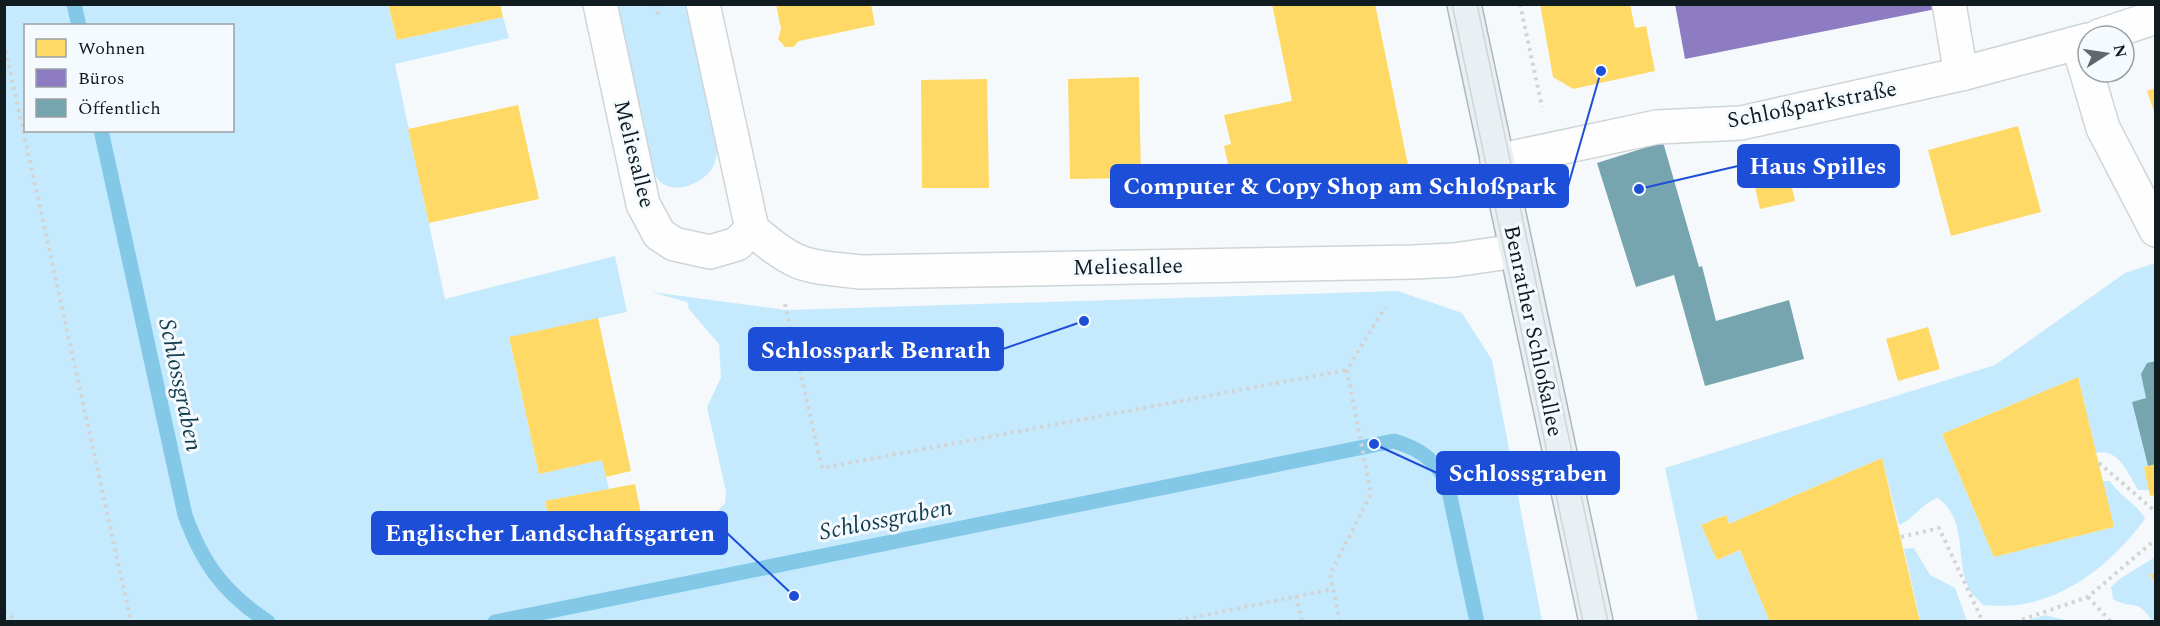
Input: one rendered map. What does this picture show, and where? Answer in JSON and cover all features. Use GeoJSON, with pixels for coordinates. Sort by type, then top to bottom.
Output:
{"type":"FeatureCollection","features":[{"type":"Feature","properties":{"kind":"main road","name":"Benrather Schloßallee"},"geometry":{"type":"LineString","coordinates":[[1464,4],[1596,621]]}},
{"type":"Feature","properties":{"kind":"street","name":"Meliesallee"},"geometry":{"type":"LineString","coordinates":[[600,4],[643,204],[658,234],[674,244],[710,252],[737,244],[752,229],[780,254],[804,266],[861,272],[1414,262],[1454,260],[1516,251]]}},
{"type":"Feature","properties":{"kind":"street"},"geometry":{"type":"LineString","coordinates":[[703,4],[752,229]]}},
{"type":"Feature","properties":{"kind":"street"},"geometry":{"type":"LineString","coordinates":[[1949,4],[1961,74]]}},
{"type":"Feature","properties":{"kind":"street","name":"Schloßparkstraße"},"geometry":{"type":"LineString","coordinates":[[2135,24],[2156,17]]}},
{"type":"Feature","properties":{"kind":"street","name":"Schloßparkstraße"},"geometry":{"type":"LineString","coordinates":[[1497,161],[1657,127],[1741,123],[1961,74],[2076,43]]}},
{"type":"Feature","properties":{"kind":"street"},"geometry":{"type":"LineString","coordinates":[[2096,84],[2103,128],[2156,230]]}},
{"type":"Feature","properties":{"kind":"path"},"geometry":{"type":"LineString","coordinates":[[1520,4],[1551,149]]}},
{"type":"Feature","properties":{"kind":"path"},"geometry":{"type":"LineString","coordinates":[[4,43],[131,621]]}},
{"type":"Feature","properties":{"kind":"path"},"geometry":{"type":"LineString","coordinates":[[1340,621],[1330,574],[1371,494],[1347,370],[1414,262]]}},
{"type":"Feature","properties":{"kind":"path"},"geometry":{"type":"LineString","coordinates":[[783,300],[822,468],[1347,370]]}},
{"type":"Feature","properties":{"kind":"path"},"geometry":{"type":"LineString","coordinates":[[2098,463],[2156,512]]}},
{"type":"Feature","properties":{"kind":"path"},"geometry":{"type":"LineString","coordinates":[[1901,537],[1939,528],[1983,621]]}},
{"type":"Feature","properties":{"kind":"path"},"geometry":{"type":"LineString","coordinates":[[2015,621],[2088,597],[2156,539]]}},
{"type":"Feature","properties":{"kind":"path"},"geometry":{"type":"LineString","coordinates":[[1171,621],[1333,589]]}},
{"type":"Feature","properties":{"kind":"path"},"geometry":{"type":"LineString","coordinates":[[1296,596],[1302,621]]}},
{"type":"Feature","properties":{"kind":"path"},"geometry":{"type":"LineString","coordinates":[[2088,597],[2111,621]]}},
{"type":"Feature","properties":{"kind":"path"},"geometry":{"type":"LineString","coordinates":[[4,612],[18,621]]}},
{"type":"Feature","properties":{"kind":"shaded area"},"geometry":{"type":"Polygon","coordinates":[[[4,5],[388,5],[397,40],[503,17],[509,38],[395,64],[445,299],[615,256],[627,312],[509,338],[539,474],[602,460],[609,489],[545,501],[555,548],[716,513],[725,503],[726,492],[707,407],[721,377],[719,344],[689,309],[687,302],[651,292],[787,310],[1398,291],[1462,313],[1492,360],[1542,621],[5,621],[4,5]]]}},
{"type":"Feature","properties":{"kind":"shaded area"},"geometry":{"type":"Polygon","coordinates":[[[615,5],[687,5],[718,147],[711,170],[695,183],[676,188],[667,186],[656,177],[650,168],[615,5]]]}},
{"type":"Feature","properties":{"kind":"shaded area"},"geometry":{"type":"Polygon","coordinates":[[[2155,263],[2155,361],[2146,398],[2132,402],[2148,466],[2144,467],[2149,490],[2138,490],[2117,458],[2104,452],[2096,453],[2078,377],[1942,434],[1994,557],[2114,527],[2102,481],[2110,481],[2145,519],[2113,556],[2095,571],[2054,595],[2032,602],[2008,606],[1983,605],[1970,591],[1965,579],[1958,530],[1948,508],[1938,498],[1899,525],[1882,458],[1729,524],[1725,515],[1702,525],[1717,560],[1740,550],[1770,621],[1698,621],[1665,468],[1995,365],[2125,273],[2155,263]]]}},
{"type":"Feature","properties":{"kind":"shaded area"},"geometry":{"type":"Polygon","coordinates":[[[1914,548],[1930,575],[1955,588],[1967,621],[1920,621],[1904,549],[1914,548]]]}},
{"type":"Feature","properties":{"kind":"shaded area"},"geometry":{"type":"Polygon","coordinates":[[[2155,557],[2155,572],[2150,575],[2155,585],[2155,621],[2153,622],[2138,606],[2113,599],[2111,587],[2121,578],[2155,557]]]}},
{"type":"Feature","properties":{"kind":"shaded area"},"geometry":{"type":"Polygon","coordinates":[[[2045,615],[2069,621],[2024,621],[2045,615]]]}},
{"type":"Feature","properties":{"kind":"building: Wohnen"},"geometry":{"type":"Polygon","coordinates":[[[388,4],[500,4],[503,17],[397,40],[388,4]]]}},
{"type":"Feature","properties":{"kind":"building: Wohnen"},"geometry":{"type":"Polygon","coordinates":[[[776,4],[871,4],[875,25],[799,41],[793,47],[785,47],[778,39],[781,29],[776,4]]]}},
{"type":"Feature","properties":{"kind":"building: Wohnen"},"geometry":{"type":"Polygon","coordinates":[[[1272,4],[1375,4],[1408,165],[1347,177],[1345,168],[1291,179],[1289,169],[1232,181],[1224,146],[1231,144],[1224,115],[1292,101],[1272,4]]]}},
{"type":"Feature","properties":{"kind":"building: Wohnen"},"geometry":{"type":"Polygon","coordinates":[[[1540,4],[1630,4],[1635,28],[1646,26],[1655,71],[1573,89],[1553,77],[1540,4]]]}},
{"type":"Feature","properties":{"kind":"building: Wohnen"},"geometry":{"type":"Polygon","coordinates":[[[1139,77],[1141,178],[1070,179],[1068,79],[1139,77]]]}},
{"type":"Feature","properties":{"kind":"building: Wohnen"},"geometry":{"type":"Polygon","coordinates":[[[987,79],[989,188],[922,188],[921,80],[987,79]]]}},
{"type":"Feature","properties":{"kind":"building: Wohnen"},"geometry":{"type":"Polygon","coordinates":[[[2156,88],[2156,114],[2155,114],[2147,91],[2156,88]]]}},
{"type":"Feature","properties":{"kind":"building: Wohnen"},"geometry":{"type":"Polygon","coordinates":[[[518,105],[539,199],[429,223],[408,129],[518,105]]]}},
{"type":"Feature","properties":{"kind":"building: Wohnen"},"geometry":{"type":"Polygon","coordinates":[[[2018,126],[2041,212],[1951,236],[1928,150],[2018,126]]]}},
{"type":"Feature","properties":{"kind":"building: Wohnen"},"geometry":{"type":"Polygon","coordinates":[[[1787,166],[1795,201],[1760,209],[1752,174],[1787,166]]]}},
{"type":"Feature","properties":{"kind":"building: Wohnen"},"geometry":{"type":"Polygon","coordinates":[[[598,318],[631,471],[606,477],[602,460],[539,474],[509,337],[598,318]]]}},
{"type":"Feature","properties":{"kind":"building: Wohnen"},"geometry":{"type":"Polygon","coordinates":[[[1928,327],[1940,369],[1898,381],[1886,339],[1928,327]]]}},
{"type":"Feature","properties":{"kind":"building: Wohnen"},"geometry":{"type":"Polygon","coordinates":[[[2078,377],[2114,527],[1994,557],[1942,434],[2078,377]]]}},
{"type":"Feature","properties":{"kind":"building: Wohnen"},"geometry":{"type":"Polygon","coordinates":[[[1882,458],[1920,622],[1770,622],[1740,550],[1717,560],[1701,525],[1726,515],[1729,524],[1882,458]]]}},
{"type":"Feature","properties":{"kind":"building: Wohnen"},"geometry":{"type":"Polygon","coordinates":[[[2156,464],[2156,495],[2150,496],[2144,467],[2156,464]]]}},
{"type":"Feature","properties":{"kind":"building: Wohnen"},"geometry":{"type":"Polygon","coordinates":[[[635,484],[644,528],[555,548],[545,501],[635,484]]]}},
{"type":"Feature","properties":{"kind":"building: Wohnen"},"geometry":{"type":"Polygon","coordinates":[[[2156,572],[2156,585],[2150,575],[2156,572]]]}},
{"type":"Feature","properties":{"kind":"building: Büros"},"geometry":{"type":"Polygon","coordinates":[[[1675,4],[1940,4],[1941,8],[1685,59],[1675,4]]]}},
{"type":"Feature","properties":{"kind":"building: Öffentlich"},"geometry":{"type":"Polygon","coordinates":[[[1663,142],[1699,267],[1702,266],[1716,321],[1789,300],[1804,359],[1705,386],[1674,275],[1636,287],[1597,163],[1663,142]]]}},
{"type":"Feature","properties":{"kind":"building: Öffentlich"},"geometry":{"type":"Polygon","coordinates":[[[2156,361],[2156,464],[2148,466],[2132,402],[2146,398],[2141,374],[2147,363],[2156,361]]]}},
{"type":"Feature","properties":{"kind":"waterway","name":"Schlossgraben"},"geometry":{"type":"LineString","coordinates":[[74,4],[79,24]]}},
{"type":"Feature","properties":{"kind":"waterway","name":"Schlossgraben"},"geometry":{"type":"LineString","coordinates":[[101,132],[185,515],[199,548],[216,576],[239,600],[268,622]]}},
{"type":"Feature","properties":{"kind":"waterway","name":"Schlossgraben"},"geometry":{"type":"LineString","coordinates":[[495,622],[1394,441],[1425,456],[1437,467],[1447,482],[1477,622]]}},
{"type":"Feature","properties":{"kind":"tram line"},"geometry":{"type":"LineString","coordinates":[[1452,4],[1583,622]]}},
{"type":"Feature","properties":{"kind":"tram line"},"geometry":{"type":"LineString","coordinates":[[1477,4],[1608,622]]}},
{"type":"Feature","properties":{"kind":"place","name":"Computer & Copy Shop am Schloßpark"},"geometry":{"type":"Point","coordinates":[1601,71]}},
{"type":"Feature","properties":{"kind":"place","name":"Haus Spilles"},"geometry":{"type":"Point","coordinates":[1639,189]}},
{"type":"Feature","properties":{"kind":"place","name":"Schlosspark Benrath"},"geometry":{"type":"Point","coordinates":[1084,321]}},
{"type":"Feature","properties":{"kind":"place","name":"Schlossgraben"},"geometry":{"type":"Point","coordinates":[1374,444]}},
{"type":"Feature","properties":{"kind":"place","name":"Englischer Landschaftsgarten"},"geometry":{"type":"Point","coordinates":[794,596]}}]}
